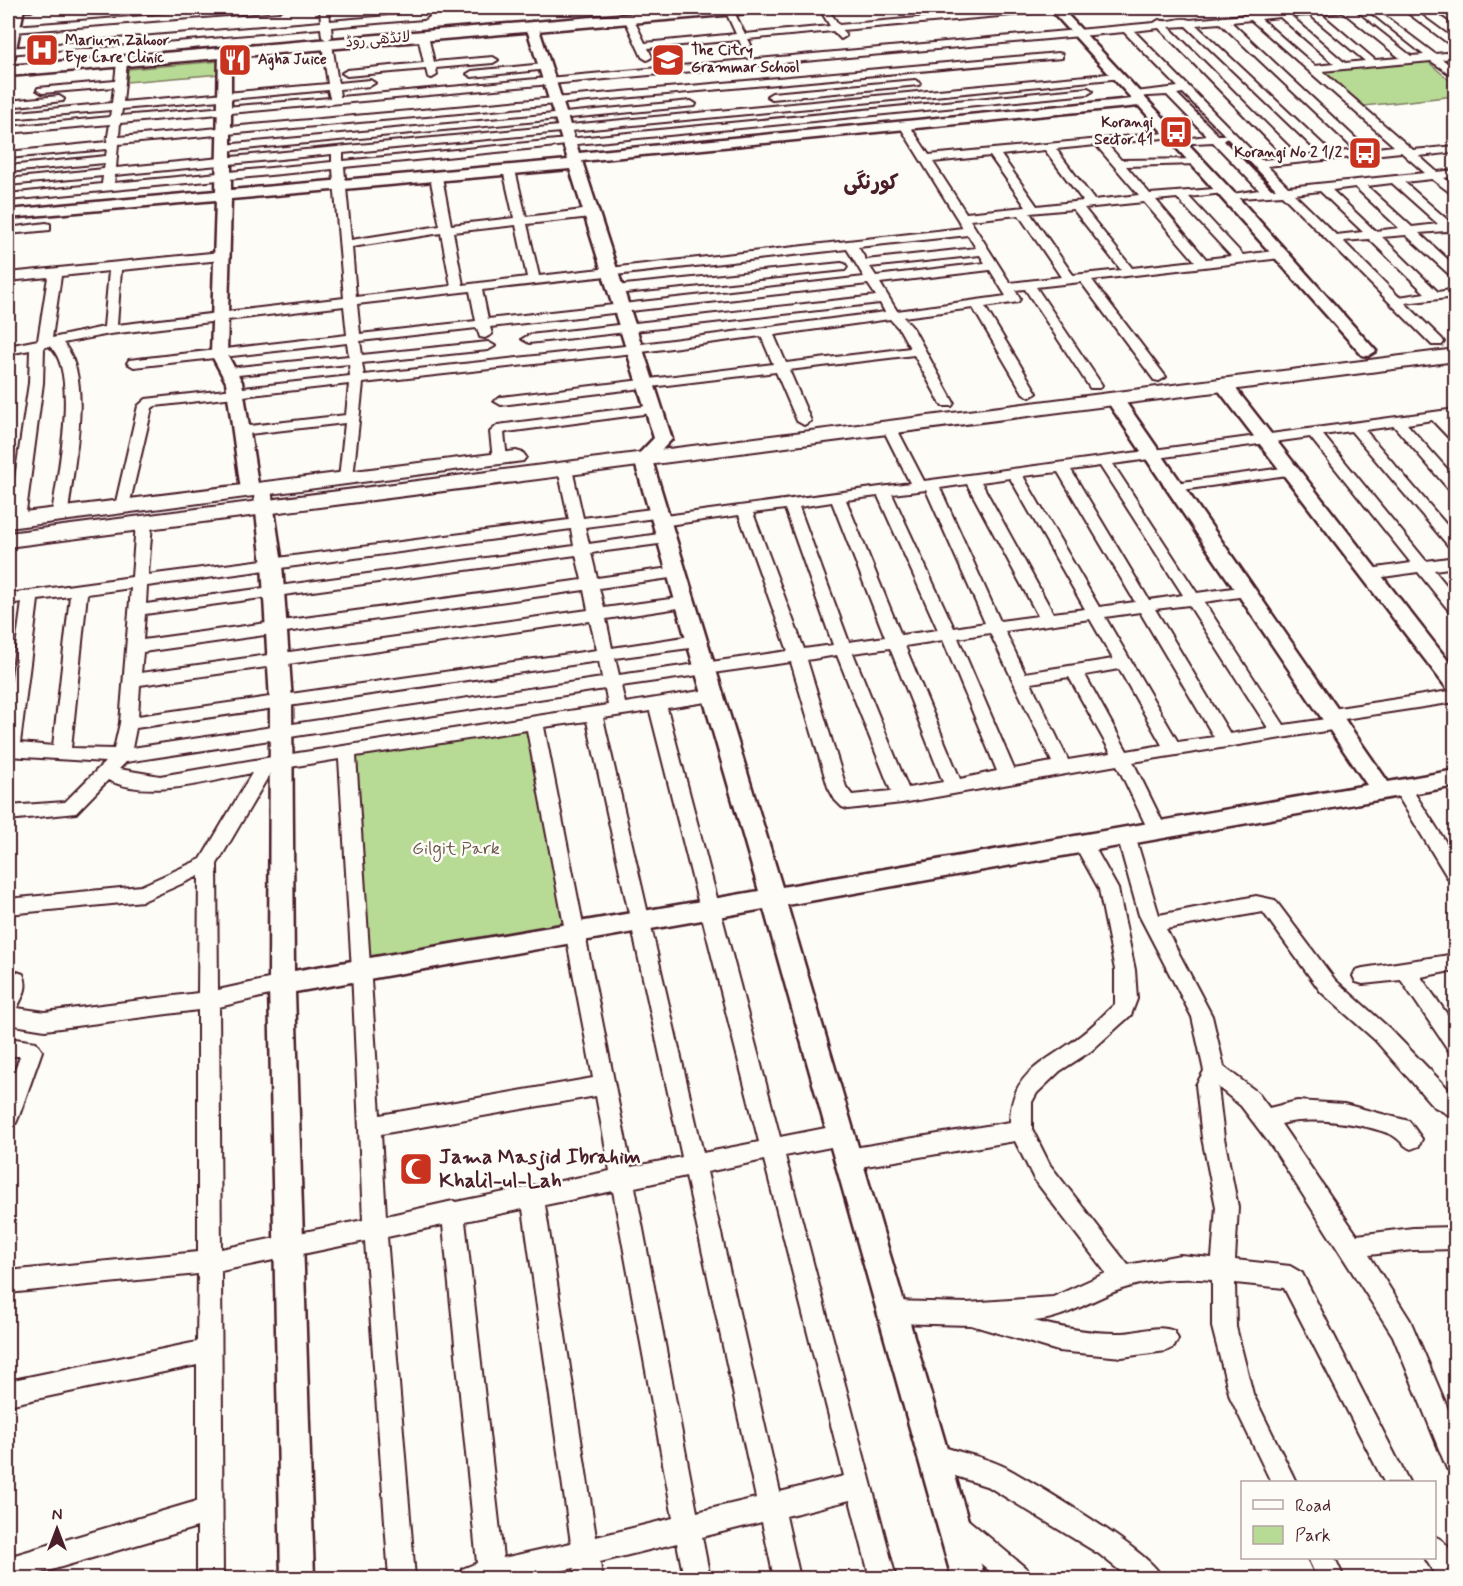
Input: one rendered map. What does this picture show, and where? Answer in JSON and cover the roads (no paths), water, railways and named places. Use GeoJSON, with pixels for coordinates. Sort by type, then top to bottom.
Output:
{"type":"FeatureCollection","features":[{"type":"Feature","properties":{"kind":"main road","name":"لانڈھی روڈ"},"geometry":{"type":"LineString","coordinates":[[12,40],[124,53],[227,29],[530,21],[694,8]]}},
{"type":"Feature","properties":{"kind":"main road","name":"لانڈھی روڈ"},"geometry":{"type":"LineString","coordinates":[[630,13],[748,8]]}},
{"type":"Feature","properties":{"kind":"main road"},"geometry":{"type":"LineString","coordinates":[[8,540],[144,523],[346,478],[1446,341]]}},
{"type":"Feature","properties":{"kind":"main road"},"geometry":{"type":"LineString","coordinates":[[12,520],[122,506],[565,469],[1455,355]]}},
{"type":"Feature","properties":{"kind":"street"},"geometry":{"type":"LineString","coordinates":[[12,40],[128,17],[157,8]]}},
{"type":"Feature","properties":{"kind":"street"},"geometry":{"type":"LineString","coordinates":[[227,29],[279,8]]}},
{"type":"Feature","properties":{"kind":"street"},"geometry":{"type":"LineString","coordinates":[[12,40],[128,17],[227,29],[326,26],[395,8]]}},
{"type":"Feature","properties":{"kind":"street"},"geometry":{"type":"LineString","coordinates":[[122,506],[146,404],[634,349],[1014,299],[925,159],[889,111],[851,52],[839,42],[833,24],[823,8]]}},
{"type":"Feature","properties":{"kind":"street"},"geometry":{"type":"LineString","coordinates":[[639,41],[833,24],[968,8]]}},
{"type":"Feature","properties":{"kind":"street"},"geometry":{"type":"LineString","coordinates":[[924,13],[1055,8],[1227,193],[1368,351]]}},
{"type":"Feature","properties":{"kind":"street"},"geometry":{"type":"LineString","coordinates":[[1344,8],[1409,60]]}},
{"type":"Feature","properties":{"kind":"street"},"geometry":{"type":"LineString","coordinates":[[337,144],[448,140],[556,106],[653,70],[1159,23],[1351,8]]}},
{"type":"Feature","properties":{"kind":"street"},"geometry":{"type":"LineString","coordinates":[[1369,8],[1455,74]]}},
{"type":"Feature","properties":{"kind":"street"},"geometry":{"type":"LineString","coordinates":[[1406,8],[1455,46]]}},
{"type":"Feature","properties":{"kind":"street"},"geometry":{"type":"LineString","coordinates":[[1436,8],[1455,22]]}},
{"type":"Feature","properties":{"kind":"street"},"geometry":{"type":"LineString","coordinates":[[728,9],[738,32],[761,72],[766,83],[768,97],[780,108],[795,136]]}},
{"type":"Feature","properties":{"kind":"street"},"geometry":{"type":"LineString","coordinates":[[1312,11],[1373,63]]}},
{"type":"Feature","properties":{"kind":"street"},"geometry":{"type":"LineString","coordinates":[[630,13],[639,41],[689,147]]}},
{"type":"Feature","properties":{"kind":"street"},"geometry":{"type":"LineString","coordinates":[[924,13],[1003,116]]}},
{"type":"Feature","properties":{"kind":"street"},"geometry":{"type":"LineString","coordinates":[[1281,13],[1343,66]]}},
{"type":"Feature","properties":{"kind":"street"},"geometry":{"type":"LineString","coordinates":[[1252,16],[1455,194]]}},
{"type":"Feature","properties":{"kind":"street"},"geometry":{"type":"LineString","coordinates":[[106,205],[114,120],[122,90],[128,17]]}},
{"type":"Feature","properties":{"kind":"street"},"geometry":{"type":"LineString","coordinates":[[1221,18],[1257,52],[1272,59],[1272,101],[1295,160]]}},
{"type":"Feature","properties":{"kind":"street"},"geometry":{"type":"LineString","coordinates":[[530,21],[663,439],[643,459],[773,898],[969,1578]]}},
{"type":"Feature","properties":{"kind":"street"},"geometry":{"type":"LineString","coordinates":[[1186,21],[1329,156]]}},
{"type":"Feature","properties":{"kind":"street"},"geometry":{"type":"LineString","coordinates":[[424,22],[430,66],[439,78],[439,101],[456,175]]}},
{"type":"Feature","properties":{"kind":"street"},"geometry":{"type":"LineString","coordinates":[[1159,23],[1186,90],[1394,301],[1446,341]]}},
{"type":"Feature","properties":{"kind":"street"},"geometry":{"type":"LineString","coordinates":[[326,26],[356,380],[346,478]]}},
{"type":"Feature","properties":{"kind":"street"},"geometry":{"type":"LineString","coordinates":[[1125,27],[1175,59],[1272,101],[1365,153]]}},
{"type":"Feature","properties":{"kind":"street"},"geometry":{"type":"LineString","coordinates":[[227,29],[219,354],[234,382],[240,431],[259,496],[272,564],[281,701],[281,731],[274,763],[297,1578]]}},
{"type":"Feature","properties":{"kind":"street"},"geometry":{"type":"LineString","coordinates":[[839,42],[856,40]]}},
{"type":"Feature","properties":{"kind":"street"},"geometry":{"type":"LineString","coordinates":[[858,63],[1050,45]]}},
{"type":"Feature","properties":{"kind":"street"},"geometry":{"type":"LineString","coordinates":[[1245,53],[1257,52]]}},
{"type":"Feature","properties":{"kind":"street"},"geometry":{"type":"LineString","coordinates":[[1175,59],[1233,54]]}},
{"type":"Feature","properties":{"kind":"street"},"geometry":{"type":"LineString","coordinates":[[1314,69],[1455,55]]}},
{"type":"Feature","properties":{"kind":"street"},"geometry":{"type":"LineString","coordinates":[[661,87],[766,83],[1058,56]]}},
{"type":"Feature","properties":{"kind":"street"},"geometry":{"type":"LineString","coordinates":[[1289,58],[1301,57]]}},
{"type":"Feature","properties":{"kind":"street"},"geometry":{"type":"LineString","coordinates":[[8,155],[224,132],[331,95],[430,66],[508,59]]}},
{"type":"Feature","properties":{"kind":"street"},"geometry":{"type":"LineString","coordinates":[[8,182],[109,173],[223,155],[337,144],[446,127],[661,87],[761,72]]}},
{"type":"Feature","properties":{"kind":"street"},"geometry":{"type":"LineString","coordinates":[[331,95],[556,106],[675,118],[1118,76]]}},
{"type":"Feature","properties":{"kind":"street"},"geometry":{"type":"LineString","coordinates":[[439,78],[556,106],[682,132],[1088,91]]}},
{"type":"Feature","properties":{"kind":"street"},"geometry":{"type":"LineString","coordinates":[[768,97],[929,81]]}},
{"type":"Feature","properties":{"kind":"street"},"geometry":{"type":"LineString","coordinates":[[331,95],[377,83]]}},
{"type":"Feature","properties":{"kind":"street"},"geometry":{"type":"LineString","coordinates":[[8,93],[122,90]]}},
{"type":"Feature","properties":{"kind":"street"},"geometry":{"type":"LineString","coordinates":[[8,104],[122,90]]}},
{"type":"Feature","properties":{"kind":"street"},"geometry":{"type":"LineString","coordinates":[[8,197],[451,154],[556,106],[689,147],[1003,116],[1139,99],[1186,90]]}},
{"type":"Feature","properties":{"kind":"street"},"geometry":{"type":"LineString","coordinates":[[8,130],[114,120],[224,92]]}},
{"type":"Feature","properties":{"kind":"street"},"geometry":{"type":"LineString","coordinates":[[8,116],[116,106],[224,92],[556,106],[670,106],[704,103]]}},
{"type":"Feature","properties":{"kind":"street"},"geometry":{"type":"LineString","coordinates":[[1169,92],[1268,193]]}},
{"type":"Feature","properties":{"kind":"street"},"geometry":{"type":"LineString","coordinates":[[1203,108],[1342,93]]}},
{"type":"Feature","properties":{"kind":"street"},"geometry":{"type":"LineString","coordinates":[[8,214],[508,170],[556,106]]}},
{"type":"Feature","properties":{"kind":"street"},"geometry":{"type":"LineString","coordinates":[[8,142],[56,137]]}},
{"type":"Feature","properties":{"kind":"street"},"geometry":{"type":"LineString","coordinates":[[925,159],[1099,141],[1232,137]]}},
{"type":"Feature","properties":{"kind":"street"},"geometry":{"type":"LineString","coordinates":[[1099,141],[1203,263]]}},
{"type":"Feature","properties":{"kind":"street"},"geometry":{"type":"LineString","coordinates":[[1048,146],[1091,204]]}},
{"type":"Feature","properties":{"kind":"street"},"geometry":{"type":"LineString","coordinates":[[1258,164],[1365,153],[1455,149]]}},
{"type":"Feature","properties":{"kind":"street"},"geometry":{"type":"LineString","coordinates":[[993,152],[1069,279]]}},
{"type":"Feature","properties":{"kind":"street"},"geometry":{"type":"LineString","coordinates":[[8,168],[111,159]]}},
{"type":"Feature","properties":{"kind":"street"},"geometry":{"type":"LineString","coordinates":[[1118,163],[1197,161]]}},
{"type":"Feature","properties":{"kind":"street"},"geometry":{"type":"LineString","coordinates":[[508,170],[534,280]]}},
{"type":"Feature","properties":{"kind":"street"},"geometry":{"type":"LineString","coordinates":[[961,217],[1180,194],[1268,193],[1455,173]]}},
{"type":"Feature","properties":{"kind":"street"},"geometry":{"type":"LineString","coordinates":[[436,177],[458,289]]}},
{"type":"Feature","properties":{"kind":"street"},"geometry":{"type":"LineString","coordinates":[[1395,180],[1453,229]]}},
{"type":"Feature","properties":{"kind":"street"},"geometry":{"type":"LineString","coordinates":[[1358,184],[1455,274]]}},
{"type":"Feature","properties":{"kind":"street"},"geometry":{"type":"LineString","coordinates":[[1323,187],[1435,296]]}},
{"type":"Feature","properties":{"kind":"street"},"geometry":{"type":"LineString","coordinates":[[1180,194],[1240,259]]}},
{"type":"Feature","properties":{"kind":"street"},"geometry":{"type":"LineString","coordinates":[[1076,205],[1129,272]]}},
{"type":"Feature","properties":{"kind":"street"},"geometry":{"type":"LineString","coordinates":[[344,245],[445,229],[591,213]]}},
{"type":"Feature","properties":{"kind":"street"},"geometry":{"type":"LineString","coordinates":[[8,247],[9,231],[46,227]]}},
{"type":"Feature","properties":{"kind":"street"},"geometry":{"type":"LineString","coordinates":[[1332,239],[1453,229]]}},
{"type":"Feature","properties":{"kind":"street"},"geometry":{"type":"LineString","coordinates":[[8,350],[110,330],[219,316],[971,231]]}},
{"type":"Feature","properties":{"kind":"street"},"geometry":{"type":"LineString","coordinates":[[851,245],[894,316],[906,328],[947,403]]}},
{"type":"Feature","properties":{"kind":"street"},"geometry":{"type":"LineString","coordinates":[[863,264],[984,251]]}},
{"type":"Feature","properties":{"kind":"street"},"geometry":{"type":"LineString","coordinates":[[1007,287],[1281,254]]}},
{"type":"Feature","properties":{"kind":"street"},"geometry":{"type":"LineString","coordinates":[[8,277],[221,256]]}},
{"type":"Feature","properties":{"kind":"street"},"geometry":{"type":"LineString","coordinates":[[733,258],[757,314]]}},
{"type":"Feature","properties":{"kind":"street"},"geometry":{"type":"LineString","coordinates":[[134,363],[993,266]]}},
{"type":"Feature","properties":{"kind":"street"},"geometry":{"type":"LineString","coordinates":[[110,330],[115,267]]}},
{"type":"Feature","properties":{"kind":"street"},"geometry":{"type":"LineString","coordinates":[[615,290],[742,279],[840,267]]}},
{"type":"Feature","properties":{"kind":"street"},"geometry":{"type":"LineString","coordinates":[[12,520],[45,343],[55,272]]}},
{"type":"Feature","properties":{"kind":"street"},"geometry":{"type":"LineString","coordinates":[[1084,278],[1159,377]]}},
{"type":"Feature","properties":{"kind":"street"},"geometry":{"type":"LineString","coordinates":[[1028,284],[1095,385]]}},
{"type":"Feature","properties":{"kind":"street"},"geometry":{"type":"LineString","coordinates":[[476,287],[491,365]]}},
{"type":"Feature","properties":{"kind":"street"},"geometry":{"type":"LineString","coordinates":[[1394,301],[1455,293]]}},
{"type":"Feature","properties":{"kind":"street"},"geometry":{"type":"LineString","coordinates":[[529,339],[884,299]]}},
{"type":"Feature","properties":{"kind":"street"},"geometry":{"type":"LineString","coordinates":[[976,303],[1030,393]]}},
{"type":"Feature","properties":{"kind":"street"},"geometry":{"type":"LineString","coordinates":[[766,332],[804,421]]}},
{"type":"Feature","properties":{"kind":"street"},"geometry":{"type":"LineString","coordinates":[[45,343],[68,361],[72,399],[60,514]]}},
{"type":"Feature","properties":{"kind":"street"},"geometry":{"type":"LineString","coordinates":[[228,372],[488,346]]}},
{"type":"Feature","properties":{"kind":"street"},"geometry":{"type":"LineString","coordinates":[[501,400],[918,351]]}},
{"type":"Feature","properties":{"kind":"street"},"geometry":{"type":"LineString","coordinates":[[1222,384],[1455,686]]}},
{"type":"Feature","properties":{"kind":"street"},"geometry":{"type":"LineString","coordinates":[[1114,398],[1335,719],[1393,789],[1455,875]]}},
{"type":"Feature","properties":{"kind":"street"},"geometry":{"type":"LineString","coordinates":[[500,459],[497,432],[503,428],[654,409]]}},
{"type":"Feature","properties":{"kind":"street"},"geometry":{"type":"LineString","coordinates":[[138,610],[583,550],[662,524],[790,503],[1455,413]]}},
{"type":"Feature","properties":{"kind":"street"},"geometry":{"type":"LineString","coordinates":[[1437,416],[1455,437]]}},
{"type":"Feature","properties":{"kind":"street"},"geometry":{"type":"LineString","coordinates":[[240,431],[352,418]]}},
{"type":"Feature","properties":{"kind":"street"},"geometry":{"type":"LineString","coordinates":[[1396,421],[1455,489]]}},
{"type":"Feature","properties":{"kind":"street"},"geometry":{"type":"LineString","coordinates":[[890,427],[925,485],[1022,679],[1063,767]]}},
{"type":"Feature","properties":{"kind":"street"},"geometry":{"type":"LineString","coordinates":[[1355,427],[1455,546]]}},
{"type":"Feature","properties":{"kind":"street"},"geometry":{"type":"LineString","coordinates":[[1313,432],[1455,608]]}},
{"type":"Feature","properties":{"kind":"street"},"geometry":{"type":"LineString","coordinates":[[1104,461],[1280,733]]}},
{"type":"Feature","properties":{"kind":"street"},"geometry":{"type":"LineString","coordinates":[[1062,466],[1225,741]]}},
{"type":"Feature","properties":{"kind":"street"},"geometry":{"type":"LineString","coordinates":[[565,469],[618,710]]}},
{"type":"Feature","properties":{"kind":"street"},"geometry":{"type":"LineString","coordinates":[[1175,487],[1289,471]]}},
{"type":"Feature","properties":{"kind":"street"},"geometry":{"type":"LineString","coordinates":[[1014,473],[1174,750]]}},
{"type":"Feature","properties":{"kind":"street"},"geometry":{"type":"LineString","coordinates":[[972,479],[1048,620]]}},
{"type":"Feature","properties":{"kind":"street"},"geometry":{"type":"LineString","coordinates":[[883,491],[949,635],[1008,776]]}},
{"type":"Feature","properties":{"kind":"street"},"geometry":{"type":"LineString","coordinates":[[837,497],[954,787]]}},
{"type":"Feature","properties":{"kind":"street"},"geometry":{"type":"LineString","coordinates":[[790,503],[843,649],[902,796]]}},
{"type":"Feature","properties":{"kind":"street"},"geometry":{"type":"LineString","coordinates":[[744,510],[798,656],[841,795],[848,802],[902,796],[1008,776],[1280,733],[1335,719],[1455,696]]}},
{"type":"Feature","properties":{"kind":"street"},"geometry":{"type":"LineString","coordinates":[[8,813],[70,808],[122,756],[129,723],[144,523]]}},
{"type":"Feature","properties":{"kind":"street"},"geometry":{"type":"LineString","coordinates":[[8,599],[577,524],[662,524]]}},
{"type":"Feature","properties":{"kind":"street"},"geometry":{"type":"LineString","coordinates":[[1369,574],[1455,562]]}},
{"type":"Feature","properties":{"kind":"street"},"geometry":{"type":"LineString","coordinates":[[135,647],[677,572]]}},
{"type":"Feature","properties":{"kind":"street"},"geometry":{"type":"LineString","coordinates":[[67,754],[62,749],[79,590]]}},
{"type":"Feature","properties":{"kind":"street"},"geometry":{"type":"LineString","coordinates":[[30,596],[9,749],[122,756],[612,682],[1247,591]]}},
{"type":"Feature","properties":{"kind":"street"},"geometry":{"type":"LineString","coordinates":[[133,680],[685,602]]}},
{"type":"Feature","properties":{"kind":"street"},"geometry":{"type":"LineString","coordinates":[[129,723],[605,652],[697,641]]}},
{"type":"Feature","properties":{"kind":"street"},"geometry":{"type":"LineString","coordinates":[[1022,679],[1124,663]]}},
{"type":"Feature","properties":{"kind":"street"},"geometry":{"type":"LineString","coordinates":[[1074,671],[1122,758],[1158,831]]}},
{"type":"Feature","properties":{"kind":"street"},"geometry":{"type":"LineString","coordinates":[[106,771],[120,778],[160,783],[274,763],[713,695]]}},
{"type":"Feature","properties":{"kind":"street"},"geometry":{"type":"LineString","coordinates":[[657,704],[883,1578]]}},
{"type":"Feature","properties":{"kind":"street"},"geometry":{"type":"LineString","coordinates":[[594,714],[787,1578]]}},
{"type":"Feature","properties":{"kind":"street"},"geometry":{"type":"LineString","coordinates":[[534,723],[576,933],[697,1578]]}},
{"type":"Feature","properties":{"kind":"street"},"geometry":{"type":"LineString","coordinates":[[347,752],[362,970],[375,1227],[402,1578]]}},
{"type":"Feature","properties":{"kind":"street"},"geometry":{"type":"LineString","coordinates":[[8,906],[143,893],[208,864],[274,763]]}},
{"type":"Feature","properties":{"kind":"street"},"geometry":{"type":"LineString","coordinates":[[8,1015],[45,1021],[180,1002],[208,1001],[282,984],[1455,778]]}},
{"type":"Feature","properties":{"kind":"street"},"geometry":{"type":"LineString","coordinates":[[1126,836],[1149,915],[1202,1016],[1215,1072],[1249,1099],[1264,1119],[1320,1198],[1402,1328],[1455,1461]]}},
{"type":"Feature","properties":{"kind":"street"},"geometry":{"type":"LineString","coordinates":[[1083,844],[1108,889],[1125,970],[1127,999],[1124,1009],[1084,1045],[1053,1065],[1030,1086],[1022,1101],[1021,1131],[1042,1172],[1123,1277]]}},
{"type":"Feature","properties":{"kind":"street"},"geometry":{"type":"LineString","coordinates":[[208,864],[210,1578]]}},
{"type":"Feature","properties":{"kind":"street"},"geometry":{"type":"LineString","coordinates":[[1154,924],[1256,904],[1268,905],[1328,986],[1382,1034],[1455,1110]]}},
{"type":"Feature","properties":{"kind":"street"},"geometry":{"type":"LineString","coordinates":[[1363,976],[1406,972],[1455,962]]}},
{"type":"Feature","properties":{"kind":"street"},"geometry":{"type":"LineString","coordinates":[[1406,972],[1455,1045]]}},
{"type":"Feature","properties":{"kind":"street"},"geometry":{"type":"LineString","coordinates":[[8,977],[16,980],[17,986],[8,1005]]}},
{"type":"Feature","properties":{"kind":"street"},"geometry":{"type":"LineString","coordinates":[[8,1047],[29,1048],[32,1051],[8,1116]]}},
{"type":"Feature","properties":{"kind":"street"},"geometry":{"type":"LineString","coordinates":[[1215,1072],[1207,1085],[1213,1138],[1227,1207],[1223,1270],[1224,1327],[1242,1397],[1284,1481]]}},
{"type":"Feature","properties":{"kind":"street"},"geometry":{"type":"LineString","coordinates":[[370,1126],[604,1085]]}},
{"type":"Feature","properties":{"kind":"street"},"geometry":{"type":"LineString","coordinates":[[1264,1119],[1297,1110],[1344,1113],[1401,1128],[1411,1139]]}},
{"type":"Feature","properties":{"kind":"street"},"geometry":{"type":"LineString","coordinates":[[8,1282],[209,1262],[771,1148],[844,1147],[1021,1131]]}},
{"type":"Feature","properties":{"kind":"street"},"geometry":{"type":"LineString","coordinates":[[532,1195],[589,1578]]}},
{"type":"Feature","properties":{"kind":"street"},"geometry":{"type":"LineString","coordinates":[[453,1211],[484,1577],[859,1485]]}},
{"type":"Feature","properties":{"kind":"street"},"geometry":{"type":"LineString","coordinates":[[1351,1247],[1413,1239],[1455,1238]]}},
{"type":"Feature","properties":{"kind":"street"},"geometry":{"type":"LineString","coordinates":[[892,1312],[967,1314],[1054,1308],[1123,1277],[1180,1266],[1284,1276],[1294,1281],[1397,1481]]}},
{"type":"Feature","properties":{"kind":"street"},"geometry":{"type":"LineString","coordinates":[[967,1314],[1058,1339],[1122,1345],[1166,1339]]}},
{"type":"Feature","properties":{"kind":"street"},"geometry":{"type":"LineString","coordinates":[[8,1393],[209,1351]]}},
{"type":"Feature","properties":{"kind":"street"},"geometry":{"type":"LineString","coordinates":[[934,1457],[995,1476],[1108,1545],[1149,1578]]}},
{"type":"Feature","properties":{"kind":"street"},"geometry":{"type":"LineString","coordinates":[[8,1570],[210,1510]]}},
{"type":"Feature","properties":{"kind":"street"},"geometry":{"type":"LineString","coordinates":[[953,1524],[1018,1578]]}},
{"type":"Feature","properties":{"kind":"street"},"geometry":{"type":"LineString","coordinates":[[1436,1552],[1451,1578]]}},
{"type":"Feature","properties":{"kind":"street"},"geometry":{"type":"LineString","coordinates":[[1322,1559],[1331,1578]]}},
{"type":"Feature","properties":{"kind":"place","name":"Marium Zahoor Eye Care Clinic"},"geometry":{"type":"Point","coordinates":[42,50]}},
{"type":"Feature","properties":{"kind":"place","name":"Agha Juice"},"geometry":{"type":"Point","coordinates":[235,60]}},
{"type":"Feature","properties":{"kind":"place","name":"The Citry Grammar School"},"geometry":{"type":"Point","coordinates":[668,60]}},
{"type":"Feature","properties":{"kind":"place","name":"Korangi Sector 41"},"geometry":{"type":"Point","coordinates":[1176,132]}},
{"type":"Feature","properties":{"kind":"place","name":"Korangi No 2 1/2"},"geometry":{"type":"Point","coordinates":[1365,153]}},
{"type":"Feature","properties":{"kind":"place","name":"Jama Masjid Ibrahim Khalil-ul-Lah"},"geometry":{"type":"Point","coordinates":[416,1169]}},
{"type":"Feature","properties":{"kind":"district","name":"کورنگی"},"geometry":{"type":"Point","coordinates":[871,183]}},
{"type":"Feature","properties":{"kind":"park label","name":"Gilgit Park"},"geometry":{"type":"Point","coordinates":[456,849]}}]}
